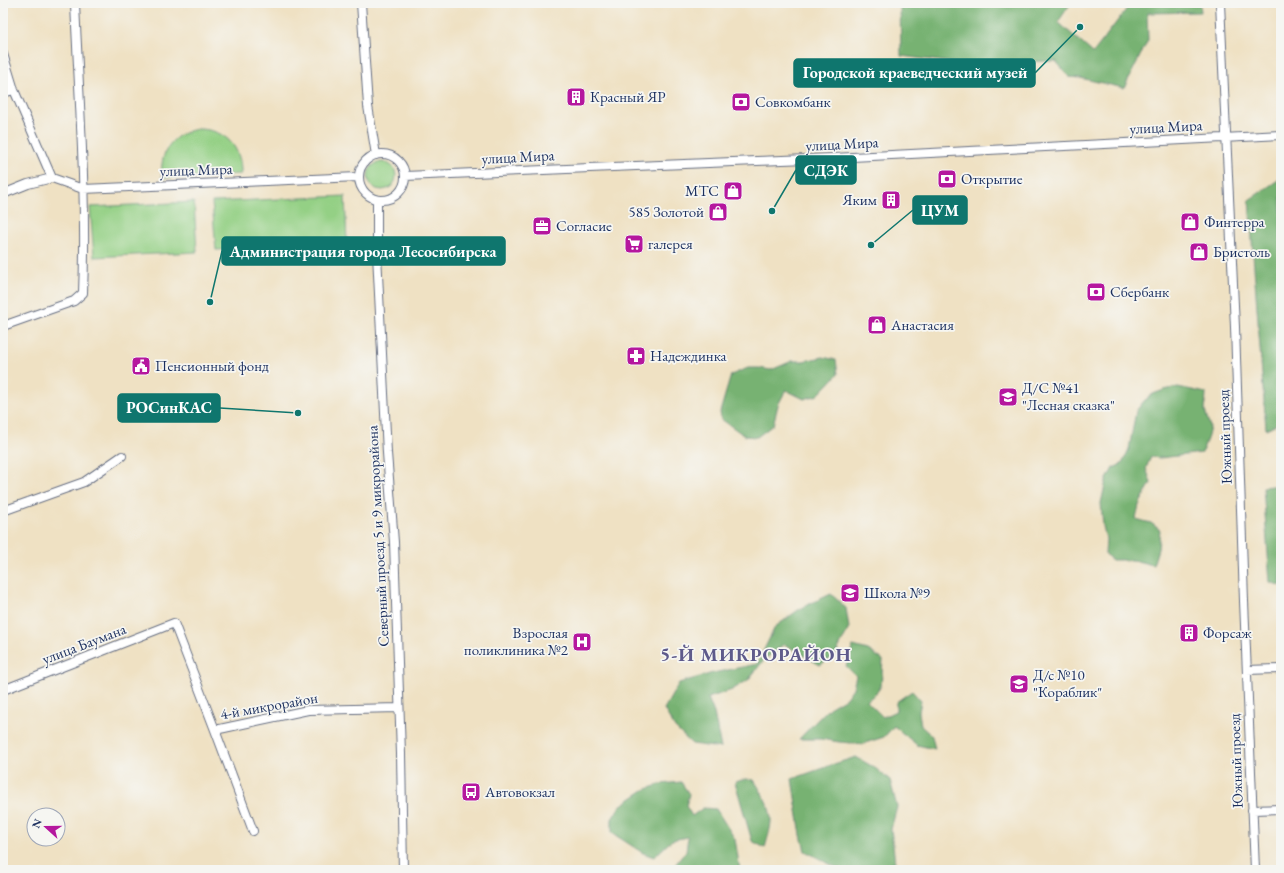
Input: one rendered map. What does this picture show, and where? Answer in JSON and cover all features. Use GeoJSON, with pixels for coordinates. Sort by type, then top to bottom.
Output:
{"type":"FeatureCollection","features":[{"type":"Feature","properties":{"kind":"street"},"geometry":{"type":"LineString","coordinates":[[3,326],[74,301],[83,293],[83,189],[75,3]]}},
{"type":"Feature","properties":{"kind":"street"},"geometry":{"type":"LineString","coordinates":[[361,3],[368,106],[376,155]]}},
{"type":"Feature","properties":{"kind":"street","name":"Южный проезд"},"geometry":{"type":"LineString","coordinates":[[1220,3],[1235,327],[1255,870]]}},
{"type":"Feature","properties":{"kind":"street"},"geometry":{"type":"LineString","coordinates":[[3,54],[14,90],[52,178]]}},
{"type":"Feature","properties":{"kind":"street"},"geometry":{"type":"LineString","coordinates":[[3,93],[14,90]]}},
{"type":"Feature","properties":{"kind":"street","name":"улица Мира"},"geometry":{"type":"LineString","coordinates":[[405,176],[833,158],[1281,136]]}},
{"type":"Feature","properties":{"kind":"street"},"geometry":{"type":"LineString","coordinates":[[385,154],[394,157],[400,163],[405,176],[403,186],[396,195],[387,199],[377,200],[364,192],[358,177],[363,163],[371,156],[385,154]]}},
{"type":"Feature","properties":{"kind":"street","name":"улица Мира"},"geometry":{"type":"LineString","coordinates":[[83,189],[358,177]]}},
{"type":"Feature","properties":{"kind":"street"},"geometry":{"type":"LineString","coordinates":[[3,194],[28,184],[52,178],[83,189]]}},
{"type":"Feature","properties":{"kind":"street","name":"Северный проезд 5 и 9 микрорайона"},"geometry":{"type":"LineString","coordinates":[[377,200],[377,254],[394,542],[400,708],[403,870]]}},
{"type":"Feature","properties":{"kind":"street"},"geometry":{"type":"LineString","coordinates":[[3,511],[84,482],[122,456]]}},
{"type":"Feature","properties":{"kind":"street","name":"4-й микрорайон"},"geometry":{"type":"LineString","coordinates":[[174,623],[216,730],[253,831]]}},
{"type":"Feature","properties":{"kind":"street","name":"улица Баумана"},"geometry":{"type":"LineString","coordinates":[[3,690],[174,623]]}},
{"type":"Feature","properties":{"kind":"street"},"geometry":{"type":"LineString","coordinates":[[1247,670],[1281,669]]}},
{"type":"Feature","properties":{"kind":"street","name":"4-й микрорайон"},"geometry":{"type":"LineString","coordinates":[[216,730],[308,710],[400,708]]}},
{"type":"Feature","properties":{"kind":"street"},"geometry":{"type":"LineString","coordinates":[[1252,810],[1281,809]]}},
{"type":"Feature","properties":{"kind":"green space"},"geometry":{"type":"Polygon","coordinates":[[[900,3],[1071,3],[1058,22],[1093,53],[1131,3],[1200,3],[1201,12],[1147,13],[1148,40],[1124,88],[1069,77],[1056,61],[956,63],[901,56],[900,3]]]}},
{"type":"Feature","properties":{"kind":"green space"},"geometry":{"type":"Polygon","coordinates":[[[198,129],[216,132],[230,141],[235,148],[241,164],[241,174],[162,178],[163,160],[169,145],[174,139],[181,135],[198,129]]]}},
{"type":"Feature","properties":{"kind":"green space"},"geometry":{"type":"Polygon","coordinates":[[[382,162],[392,166],[396,176],[392,186],[382,190],[372,186],[368,176],[372,166],[382,162]]]}},
{"type":"Feature","properties":{"kind":"green space"},"geometry":{"type":"Polygon","coordinates":[[[1281,178],[1281,422],[1266,429],[1249,200],[1281,178]]]}},
{"type":"Feature","properties":{"kind":"green space"},"geometry":{"type":"Polygon","coordinates":[[[345,196],[347,243],[216,250],[212,202],[345,196]]]}},
{"type":"Feature","properties":{"kind":"green space"},"geometry":{"type":"Polygon","coordinates":[[[194,202],[197,252],[94,257],[90,207],[194,202]]]}},
{"type":"Feature","properties":{"kind":"green space"},"geometry":{"type":"Polygon","coordinates":[[[823,357],[836,360],[838,374],[818,395],[804,399],[786,390],[778,405],[773,425],[757,437],[745,436],[721,419],[720,412],[731,375],[748,368],[771,370],[792,361],[803,361],[823,357]]]}},
{"type":"Feature","properties":{"kind":"green space"},"geometry":{"type":"Polygon","coordinates":[[[1178,387],[1206,393],[1205,411],[1210,427],[1202,453],[1160,458],[1151,457],[1146,468],[1151,483],[1139,505],[1136,519],[1151,523],[1160,530],[1158,549],[1153,565],[1133,560],[1112,560],[1105,554],[1106,539],[1101,503],[1106,481],[1113,468],[1122,464],[1129,449],[1136,411],[1144,401],[1153,394],[1178,387]]]}},
{"type":"Feature","properties":{"kind":"green space"},"geometry":{"type":"Polygon","coordinates":[[[1281,485],[1281,586],[1270,582],[1263,487],[1281,485]]]}},
{"type":"Feature","properties":{"kind":"green space"},"geometry":{"type":"Polygon","coordinates":[[[831,594],[846,608],[849,628],[835,655],[820,665],[784,644],[764,660],[748,680],[732,690],[708,698],[714,713],[721,748],[692,744],[675,728],[664,709],[679,683],[713,673],[757,664],[775,627],[801,608],[831,594]]]}},
{"type":"Feature","properties":{"kind":"green space"},"geometry":{"type":"Polygon","coordinates":[[[853,646],[868,650],[883,660],[881,686],[867,701],[883,717],[896,711],[896,702],[912,691],[921,701],[919,712],[921,726],[932,736],[935,749],[917,745],[894,726],[884,737],[862,744],[821,739],[799,739],[829,708],[846,698],[853,688],[856,676],[846,666],[853,646]]]}},
{"type":"Feature","properties":{"kind":"green space"},"geometry":{"type":"Polygon","coordinates":[[[856,757],[875,768],[890,780],[897,807],[891,829],[895,862],[879,870],[841,870],[805,851],[801,835],[792,779],[856,757]]]}},
{"type":"Feature","properties":{"kind":"green space"},"geometry":{"type":"Polygon","coordinates":[[[746,779],[754,780],[765,799],[771,815],[770,830],[765,848],[752,841],[735,782],[746,779]]]}},
{"type":"Feature","properties":{"kind":"green space"},"geometry":{"type":"Polygon","coordinates":[[[681,782],[689,794],[686,806],[692,816],[703,808],[716,809],[735,839],[740,870],[678,870],[675,865],[686,851],[688,837],[672,840],[654,857],[643,853],[612,833],[612,819],[620,806],[644,790],[661,784],[681,782]]]}},
{"type":"Feature","properties":{"kind":"place","name":"Городской краеведческий музей"},"geometry":{"type":"Point","coordinates":[1080,27]}},
{"type":"Feature","properties":{"kind":"place","name":"Красный ЯР"},"geometry":{"type":"Point","coordinates":[576,97]}},
{"type":"Feature","properties":{"kind":"place","name":"Совкомбанк"},"geometry":{"type":"Point","coordinates":[741,102]}},
{"type":"Feature","properties":{"kind":"place","name":"Открытие"},"geometry":{"type":"Point","coordinates":[947,179]}},
{"type":"Feature","properties":{"kind":"place","name":"МТС"},"geometry":{"type":"Point","coordinates":[733,191]}},
{"type":"Feature","properties":{"kind":"place","name":"Яким"},"geometry":{"type":"Point","coordinates":[891,200]}},
{"type":"Feature","properties":{"kind":"place","name":"СДЭК"},"geometry":{"type":"Point","coordinates":[772,211]}},
{"type":"Feature","properties":{"kind":"place","name":"585 Золотой"},"geometry":{"type":"Point","coordinates":[718,212]}},
{"type":"Feature","properties":{"kind":"place","name":"Финтерра"},"geometry":{"type":"Point","coordinates":[1190,222]}},
{"type":"Feature","properties":{"kind":"place","name":"Согласие"},"geometry":{"type":"Point","coordinates":[542,226]}},
{"type":"Feature","properties":{"kind":"place","name":"галерея"},"geometry":{"type":"Point","coordinates":[634,244]}},
{"type":"Feature","properties":{"kind":"place","name":"ЦУМ"},"geometry":{"type":"Point","coordinates":[871,245]}},
{"type":"Feature","properties":{"kind":"place","name":"Бристоль"},"geometry":{"type":"Point","coordinates":[1199,252]}},
{"type":"Feature","properties":{"kind":"place","name":"Сбербанк"},"geometry":{"type":"Point","coordinates":[1096,292]}},
{"type":"Feature","properties":{"kind":"place","name":"Администрация города Лесосибирска"},"geometry":{"type":"Point","coordinates":[210,302]}},
{"type":"Feature","properties":{"kind":"place","name":"Анастасия"},"geometry":{"type":"Point","coordinates":[877,325]}},
{"type":"Feature","properties":{"kind":"place","name":"Надеждинка"},"geometry":{"type":"Point","coordinates":[636,356]}},
{"type":"Feature","properties":{"kind":"place","name":"Пенсионный фонд"},"geometry":{"type":"Point","coordinates":[141,366]}},
{"type":"Feature","properties":{"kind":"place","name":"Д/С №41 \"Лесная сказка\""},"geometry":{"type":"Point","coordinates":[1008,397]}},
{"type":"Feature","properties":{"kind":"place","name":"РОСинКАС"},"geometry":{"type":"Point","coordinates":[298,413]}},
{"type":"Feature","properties":{"kind":"place","name":"Школа №9"},"geometry":{"type":"Point","coordinates":[850,593]}},
{"type":"Feature","properties":{"kind":"place","name":"Форсаж"},"geometry":{"type":"Point","coordinates":[1189,633]}},
{"type":"Feature","properties":{"kind":"place","name":"Взрослая поликлиника №2"},"geometry":{"type":"Point","coordinates":[582,642]}},
{"type":"Feature","properties":{"kind":"place","name":"Д/с №10 \"Кораблик\""},"geometry":{"type":"Point","coordinates":[1019,684]}},
{"type":"Feature","properties":{"kind":"place","name":"Автовокзал"},"geometry":{"type":"Point","coordinates":[471,792]}},
{"type":"Feature","properties":{"kind":"district","name":"5-Й МИКРОРАЙОН"},"geometry":{"type":"Point","coordinates":[756,654]}}]}
